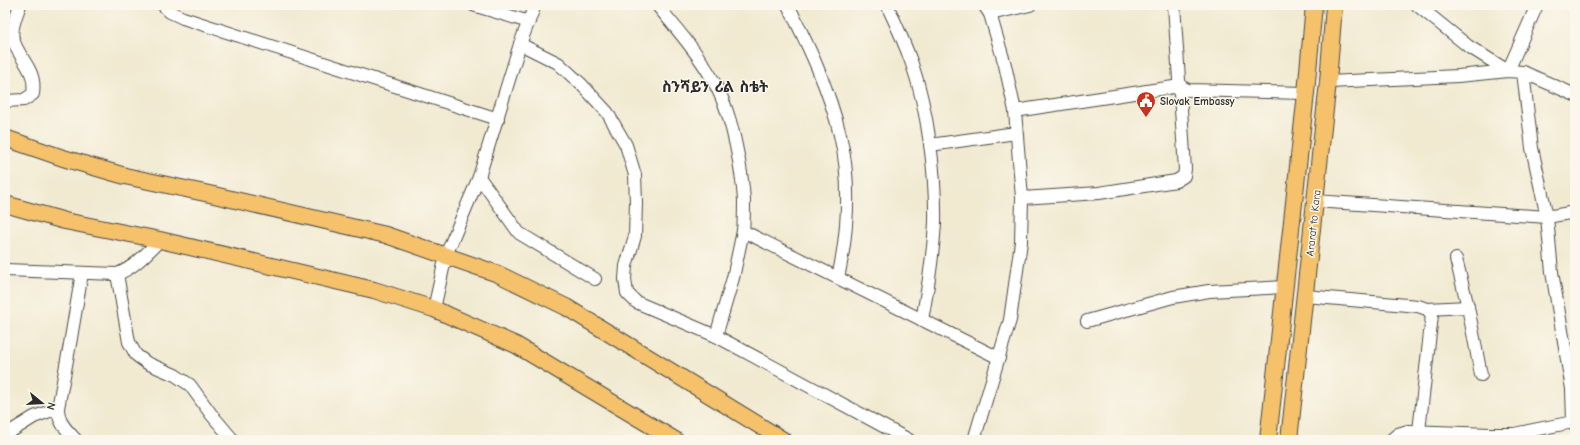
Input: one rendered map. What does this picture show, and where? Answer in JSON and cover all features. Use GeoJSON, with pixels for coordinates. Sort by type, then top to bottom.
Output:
{"type":"FeatureCollection","features":[{"type":"Feature","properties":{"kind":"main road","name":"Ararat to Kara"},"geometry":{"type":"LineString","coordinates":[[1268,440],[1286,287],[1314,5]]}},
{"type":"Feature","properties":{"kind":"main road","name":"Ararat to Kara"},"geometry":{"type":"LineString","coordinates":[[1289,440],[1328,82],[1334,5]]}},
{"type":"Feature","properties":{"kind":"main road"},"geometry":{"type":"LineString","coordinates":[[5,138],[63,158],[125,176],[386,235],[498,274],[566,307],[783,440]]}},
{"type":"Feature","properties":{"kind":"main road"},"geometry":{"type":"LineString","coordinates":[[5,204],[65,221],[160,240],[374,290],[434,309],[516,345],[675,440]]}},
{"type":"Feature","properties":{"kind":"main road"},"geometry":{"type":"LineString","coordinates":[[1289,251],[1309,251]]}},
{"type":"Feature","properties":{"kind":"street"},"geometry":{"type":"LineString","coordinates":[[5,101],[24,100],[34,94],[35,83],[31,70],[12,38],[20,5]]}},
{"type":"Feature","properties":{"kind":"street"},"geometry":{"type":"LineString","coordinates":[[163,5],[170,12],[183,18],[498,119]]}},
{"type":"Feature","properties":{"kind":"street"},"geometry":{"type":"LineString","coordinates":[[473,5],[529,22]]}},
{"type":"Feature","properties":{"kind":"street"},"geometry":{"type":"LineString","coordinates":[[434,309],[446,255],[479,178],[520,44],[535,5]]}},
{"type":"Feature","properties":{"kind":"street"},"geometry":{"type":"LineString","coordinates":[[657,5],[697,54],[721,94],[732,129],[740,173],[744,200],[743,231],[733,278],[716,336]]}},
{"type":"Feature","properties":{"kind":"street"},"geometry":{"type":"LineString","coordinates":[[788,5],[807,44],[826,90],[840,136],[845,165],[846,228],[838,278]]}},
{"type":"Feature","properties":{"kind":"street"},"geometry":{"type":"LineString","coordinates":[[887,5],[912,65],[930,145],[934,187],[935,223],[931,272],[922,320]]}},
{"type":"Feature","properties":{"kind":"street"},"geometry":{"type":"LineString","coordinates":[[974,440],[1010,320],[1021,242],[1022,198],[1015,111],[1005,65],[987,10],[1030,5]]}},
{"type":"Feature","properties":{"kind":"street"},"geometry":{"type":"LineString","coordinates":[[1022,198],[1099,193],[1176,181],[1184,176],[1185,169],[1174,5]]}},
{"type":"Feature","properties":{"kind":"street"},"geometry":{"type":"LineString","coordinates":[[1417,5],[1468,46],[1508,71]]}},
{"type":"Feature","properties":{"kind":"street"},"geometry":{"type":"LineString","coordinates":[[1508,71],[1537,5]]}},
{"type":"Feature","properties":{"kind":"street"},"geometry":{"type":"LineString","coordinates":[[520,44],[558,63],[582,85],[607,112],[626,145],[635,175],[636,203],[635,236],[626,266],[625,279],[627,293],[636,302],[716,336],[909,440]]}},
{"type":"Feature","properties":{"kind":"street"},"geometry":{"type":"LineString","coordinates":[[1328,82],[1458,76],[1508,71],[1523,72],[1575,95]]}},
{"type":"Feature","properties":{"kind":"street"},"geometry":{"type":"LineString","coordinates":[[1391,440],[1398,434],[1419,430],[1514,434],[1574,424],[1572,389],[1552,272],[1547,217],[1532,148],[1523,72]]}},
{"type":"Feature","properties":{"kind":"street"},"geometry":{"type":"LineString","coordinates":[[1015,111],[1180,86],[1188,90],[1306,93]]}},
{"type":"Feature","properties":{"kind":"street"},"geometry":{"type":"LineString","coordinates":[[930,145],[1016,133]]}},
{"type":"Feature","properties":{"kind":"street"},"geometry":{"type":"LineString","coordinates":[[479,178],[519,233],[595,279]]}},
{"type":"Feature","properties":{"kind":"street"},"geometry":{"type":"LineString","coordinates":[[1315,201],[1547,217],[1575,212]]}},
{"type":"Feature","properties":{"kind":"street"},"geometry":{"type":"LineString","coordinates":[[743,231],[999,358]]}},
{"type":"Feature","properties":{"kind":"street"},"geometry":{"type":"LineString","coordinates":[[5,270],[117,274],[126,271],[134,265],[160,240]]}},
{"type":"Feature","properties":{"kind":"street"},"geometry":{"type":"LineString","coordinates":[[1456,259],[1468,307],[1481,375]]}},
{"type":"Feature","properties":{"kind":"street"},"geometry":{"type":"LineString","coordinates":[[76,440],[62,425],[58,416],[58,408],[82,273]]}},
{"type":"Feature","properties":{"kind":"street"},"geometry":{"type":"LineString","coordinates":[[117,274],[129,342],[136,355],[147,363],[175,375],[190,385],[211,414],[233,440]]}},
{"type":"Feature","properties":{"kind":"street"},"geometry":{"type":"LineString","coordinates":[[1087,321],[1173,297],[1209,291],[1286,287]]}},
{"type":"Feature","properties":{"kind":"street"},"geometry":{"type":"LineString","coordinates":[[1305,296],[1418,306],[1427,309],[1468,307]]}},
{"type":"Feature","properties":{"kind":"street"},"geometry":{"type":"LineString","coordinates":[[1419,430],[1432,315],[1427,309]]}},
{"type":"Feature","properties":{"kind":"street"},"geometry":{"type":"LineString","coordinates":[[5,435],[34,416],[58,408]]}},
{"type":"Feature","properties":{"kind":"place","name":"Slovak Embassy"},"geometry":{"type":"Point","coordinates":[1146,118]}},
{"type":"Feature","properties":{"kind":"district","name":"ስንሻይን ሪል ስቴት"},"geometry":{"type":"Point","coordinates":[715,87]}}]}
